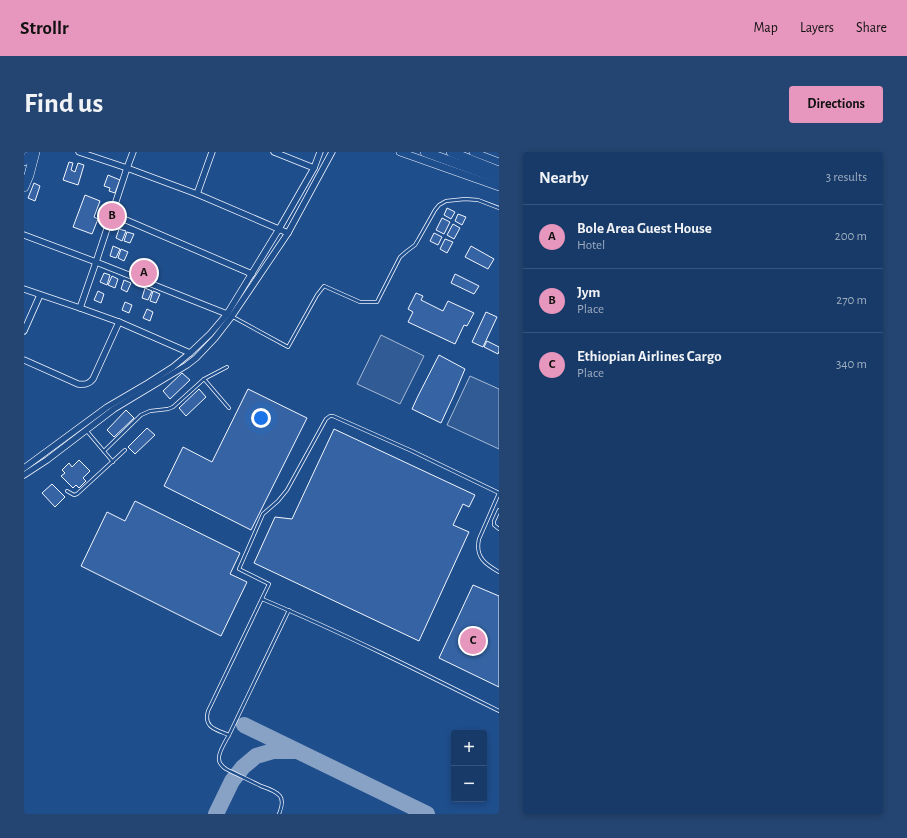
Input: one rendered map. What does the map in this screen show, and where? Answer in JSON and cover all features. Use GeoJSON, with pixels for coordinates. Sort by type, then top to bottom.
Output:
{"type":"FeatureCollection","features":[{"type":"Feature","properties":{"kind":"main road"},"geometry":{"type":"LineString","coordinates":[[24,161],[27,152]]}},
{"type":"Feature","properties":{"kind":"main road"},"geometry":{"type":"LineString","coordinates":[[24,187],[36,152]]}},
{"type":"Feature","properties":{"kind":"main road"},"geometry":{"type":"LineString","coordinates":[[425,152],[499,180]]}},
{"type":"Feature","properties":{"kind":"main road"},"geometry":{"type":"LineString","coordinates":[[451,152],[499,171]]}},
{"type":"Feature","properties":{"kind":"street"},"geometry":{"type":"LineString","coordinates":[[79,152],[196,194],[280,228],[288,233]]}},
{"type":"Feature","properties":{"kind":"street"},"geometry":{"type":"LineString","coordinates":[[80,308],[133,152]]}},
{"type":"Feature","properties":{"kind":"street"},"geometry":{"type":"LineString","coordinates":[[196,194],[212,152]]}},
{"type":"Feature","properties":{"kind":"street"},"geometry":{"type":"LineString","coordinates":[[274,152],[314,168]]}},
{"type":"Feature","properties":{"kind":"street"},"geometry":{"type":"LineString","coordinates":[[24,475],[47,460],[114,409],[196,358],[216,338],[314,168],[320,152]]}},
{"type":"Feature","properties":{"kind":"street"},"geometry":{"type":"LineString","coordinates":[[24,468],[106,406],[148,383],[173,367],[190,353],[229,315],[288,233],[332,152]]}},
{"type":"Feature","properties":{"kind":"street"},"geometry":{"type":"LineString","coordinates":[[400,152],[499,187]]}},
{"type":"Feature","properties":{"kind":"street"},"geometry":{"type":"LineString","coordinates":[[473,152],[499,162]]}},
{"type":"Feature","properties":{"kind":"street"},"geometry":{"type":"LineString","coordinates":[[112,214],[252,274]]}},
{"type":"Feature","properties":{"kind":"street"},"geometry":{"type":"LineString","coordinates":[[24,235],[229,315]]}},
{"type":"Feature","properties":{"kind":"street"},"geometry":{"type":"LineString","coordinates":[[24,289],[119,322],[190,353]]}},
{"type":"Feature","properties":{"kind":"street"},"geometry":{"type":"LineString","coordinates":[[24,331],[40,295]]}},
{"type":"Feature","properties":{"kind":"street"},"geometry":{"type":"LineString","coordinates":[[24,313],[31,316]]}},
{"type":"Feature","properties":{"kind":"street"},"geometry":{"type":"LineString","coordinates":[[24,360],[78,384],[87,384],[93,379],[119,322]]}},
{"type":"Feature","properties":{"kind":"lane"},"geometry":{"type":"LineString","coordinates":[[229,315],[288,347],[317,295],[324,286],[360,302],[377,302],[400,257],[415,245],[439,205],[446,201],[465,199],[478,200],[499,208]]}},
{"type":"Feature","properties":{"kind":"lane"},"geometry":{"type":"LineString","coordinates":[[104,451],[141,415],[150,411],[168,409],[172,407],[204,379],[227,367]]}},
{"type":"Feature","properties":{"kind":"lane"},"geometry":{"type":"LineString","coordinates":[[204,379],[229,408]]}},
{"type":"Feature","properties":{"kind":"lane"},"geometry":{"type":"LineString","coordinates":[[229,735],[214,729],[208,724],[206,717],[269,584],[239,570],[263,514],[278,501],[287,490],[326,419],[330,416],[412,451],[499,493],[479,539],[478,550],[484,561],[491,568],[499,572]]}},
{"type":"Feature","properties":{"kind":"lane"},"geometry":{"type":"LineString","coordinates":[[86,430],[113,462]]}},
{"type":"Feature","properties":{"kind":"lane"},"geometry":{"type":"LineString","coordinates":[[67,490],[74,495],[77,494],[125,450]]}},
{"type":"Feature","properties":{"kind":"lane"},"geometry":{"type":"LineString","coordinates":[[499,510],[494,521],[494,524],[499,529]]}},
{"type":"Feature","properties":{"kind":"lane"},"geometry":{"type":"LineString","coordinates":[[262,599],[418,670],[499,710]]}},
{"type":"Feature","properties":{"kind":"lane"},"geometry":{"type":"LineString","coordinates":[[279,814],[282,803],[279,795],[270,789],[226,769],[222,766],[218,759],[219,754],[289,610]]}},
{"type":"Feature","properties":{"kind":"shaded area"},"geometry":{"type":"Polygon","coordinates":[[[381,335],[424,356],[400,404],[357,384],[381,335]]]}},
{"type":"Feature","properties":{"kind":"shaded area"},"geometry":{"type":"Polygon","coordinates":[[[470,376],[499,389],[499,449],[447,425],[470,376]]]}},
{"type":"Feature","properties":{"kind":"building"},"geometry":{"type":"Polygon","coordinates":[[[69,162],[73,163],[71,170],[75,172],[78,163],[84,165],[78,185],[63,180],[69,162]]]}},
{"type":"Feature","properties":{"kind":"building"},"geometry":{"type":"Polygon","coordinates":[[[108,175],[120,180],[115,193],[109,191],[110,188],[104,186],[108,175]]]}},
{"type":"Feature","properties":{"kind":"building"},"geometry":{"type":"Polygon","coordinates":[[[34,183],[40,186],[35,201],[28,198],[34,183]]]}},
{"type":"Feature","properties":{"kind":"building"},"geometry":{"type":"Polygon","coordinates":[[[85,195],[100,201],[94,217],[98,219],[92,234],[73,227],[85,195]]]}},
{"type":"Feature","properties":{"kind":"building"},"geometry":{"type":"Polygon","coordinates":[[[447,208],[455,212],[451,219],[444,215],[447,208]]]}},
{"type":"Feature","properties":{"kind":"building"},"geometry":{"type":"Polygon","coordinates":[[[458,214],[466,217],[462,225],[455,221],[458,214]]]}},
{"type":"Feature","properties":{"kind":"building"},"geometry":{"type":"Polygon","coordinates":[[[442,218],[450,222],[444,234],[436,230],[442,218]]]}},
{"type":"Feature","properties":{"kind":"building"},"geometry":{"type":"Polygon","coordinates":[[[453,224],[460,228],[454,239],[447,235],[453,224]]]}},
{"type":"Feature","properties":{"kind":"building"},"geometry":{"type":"Polygon","coordinates":[[[119,229],[126,231],[122,241],[116,238],[119,229]]]}},
{"type":"Feature","properties":{"kind":"building"},"geometry":{"type":"Polygon","coordinates":[[[127,232],[134,234],[130,243],[124,241],[127,232]]]}},
{"type":"Feature","properties":{"kind":"building"},"geometry":{"type":"Polygon","coordinates":[[[434,233],[442,237],[438,245],[430,241],[434,233]]]}},
{"type":"Feature","properties":{"kind":"building"},"geometry":{"type":"Polygon","coordinates":[[[445,239],[453,242],[447,253],[440,249],[445,239]]]}},
{"type":"Feature","properties":{"kind":"building"},"geometry":{"type":"Polygon","coordinates":[[[113,246],[120,249],[116,258],[110,256],[113,246]]]}},
{"type":"Feature","properties":{"kind":"building"},"geometry":{"type":"Polygon","coordinates":[[[471,246],[494,259],[488,269],[465,257],[471,246]]]}},
{"type":"Feature","properties":{"kind":"building"},"geometry":{"type":"Polygon","coordinates":[[[121,249],[128,252],[124,261],[118,258],[121,249]]]}},
{"type":"Feature","properties":{"kind":"building"},"geometry":{"type":"Polygon","coordinates":[[[104,273],[110,275],[107,285],[100,282],[104,273]]]}},
{"type":"Feature","properties":{"kind":"building"},"geometry":{"type":"Polygon","coordinates":[[[455,274],[479,286],[474,294],[451,283],[455,274]]]}},
{"type":"Feature","properties":{"kind":"building"},"geometry":{"type":"Polygon","coordinates":[[[112,276],[118,279],[115,288],[108,285],[112,276]]]}},
{"type":"Feature","properties":{"kind":"building"},"geometry":{"type":"Polygon","coordinates":[[[124,280],[131,283],[127,292],[121,289],[124,280]]]}},
{"type":"Feature","properties":{"kind":"building"},"geometry":{"type":"Polygon","coordinates":[[[145,288],[152,291],[148,300],[142,298],[145,288]]]}},
{"type":"Feature","properties":{"kind":"building"},"geometry":{"type":"Polygon","coordinates":[[[98,291],[104,294],[101,303],[94,300],[98,291]]]}},
{"type":"Feature","properties":{"kind":"building"},"geometry":{"type":"Polygon","coordinates":[[[153,291],[160,294],[156,303],[150,301],[153,291]]]}},
{"type":"Feature","properties":{"kind":"building"},"geometry":{"type":"Polygon","coordinates":[[[416,293],[423,296],[421,300],[443,311],[448,301],[474,313],[467,326],[464,325],[455,344],[408,322],[413,312],[408,309],[416,293]]]}},
{"type":"Feature","properties":{"kind":"building"},"geometry":{"type":"Polygon","coordinates":[[[125,302],[132,305],[129,313],[122,310],[125,302]]]}},
{"type":"Feature","properties":{"kind":"building"},"geometry":{"type":"Polygon","coordinates":[[[147,309],[153,312],[150,321],[143,318],[147,309]]]}},
{"type":"Feature","properties":{"kind":"building"},"geometry":{"type":"Polygon","coordinates":[[[486,312],[497,317],[483,347],[472,342],[486,312]]]}},
{"type":"Feature","properties":{"kind":"building"},"geometry":{"type":"Polygon","coordinates":[[[487,341],[499,347],[498,354],[484,347],[487,341]]]}},
{"type":"Feature","properties":{"kind":"building"},"geometry":{"type":"Polygon","coordinates":[[[439,355],[465,369],[441,423],[412,409],[439,355]]]}},
{"type":"Feature","properties":{"kind":"building"},"geometry":{"type":"Polygon","coordinates":[[[182,373],[190,380],[170,399],[163,391],[182,373]]]}},
{"type":"Feature","properties":{"kind":"building"},"geometry":{"type":"Polygon","coordinates":[[[199,389],[206,397],[186,416],[179,408],[199,389]]]}},
{"type":"Feature","properties":{"kind":"building"},"geometry":{"type":"Polygon","coordinates":[[[248,389],[307,418],[251,530],[164,486],[183,447],[212,462],[248,389]]]}},
{"type":"Feature","properties":{"kind":"building"},"geometry":{"type":"Polygon","coordinates":[[[126,410],[134,418],[114,437],[107,430],[126,410]]]}},
{"type":"Feature","properties":{"kind":"building"},"geometry":{"type":"Polygon","coordinates":[[[147,428],[155,435],[135,454],[128,447],[147,428]]]}},
{"type":"Feature","properties":{"kind":"building"},"geometry":{"type":"Polygon","coordinates":[[[334,429],[475,495],[469,507],[463,504],[453,525],[469,532],[419,641],[254,563],[275,517],[292,519],[334,429]]]}},
{"type":"Feature","properties":{"kind":"building"},"geometry":{"type":"Polygon","coordinates":[[[79,460],[90,471],[83,478],[86,481],[79,488],[76,485],[73,488],[61,476],[65,473],[62,470],[69,463],[72,467],[79,460]]]}},
{"type":"Feature","properties":{"kind":"building"},"geometry":{"type":"Polygon","coordinates":[[[52,484],[65,497],[55,507],[42,493],[52,484]]]}},
{"type":"Feature","properties":{"kind":"building"},"geometry":{"type":"Polygon","coordinates":[[[135,501],[240,553],[230,574],[247,582],[221,636],[81,566],[107,512],[125,521],[135,501]]]}},
{"type":"Feature","properties":{"kind":"building"},"geometry":{"type":"Polygon","coordinates":[[[473,585],[499,596],[499,687],[439,658],[473,585]]]}},
{"type":"Feature","properties":{"kind":"taxiway"},"geometry":{"type":"LineString","coordinates":[[244,725],[427,814]]}},
{"type":"Feature","properties":{"kind":"taxiway"},"geometry":{"type":"LineString","coordinates":[[216,814],[232,781],[243,767],[256,756],[273,751],[294,751]]}},
{"type":"Feature","properties":{"kind":"place","name":"Jym"},"geometry":{"type":"Point","coordinates":[112,216]}},
{"type":"Feature","properties":{"kind":"place","name":"Bole Area Guest House"},"geometry":{"type":"Point","coordinates":[144,273]}},
{"type":"Feature","properties":{"kind":"place","name":"Ethiopian Airlines Cargo"},"geometry":{"type":"Point","coordinates":[473,641]}}]}
